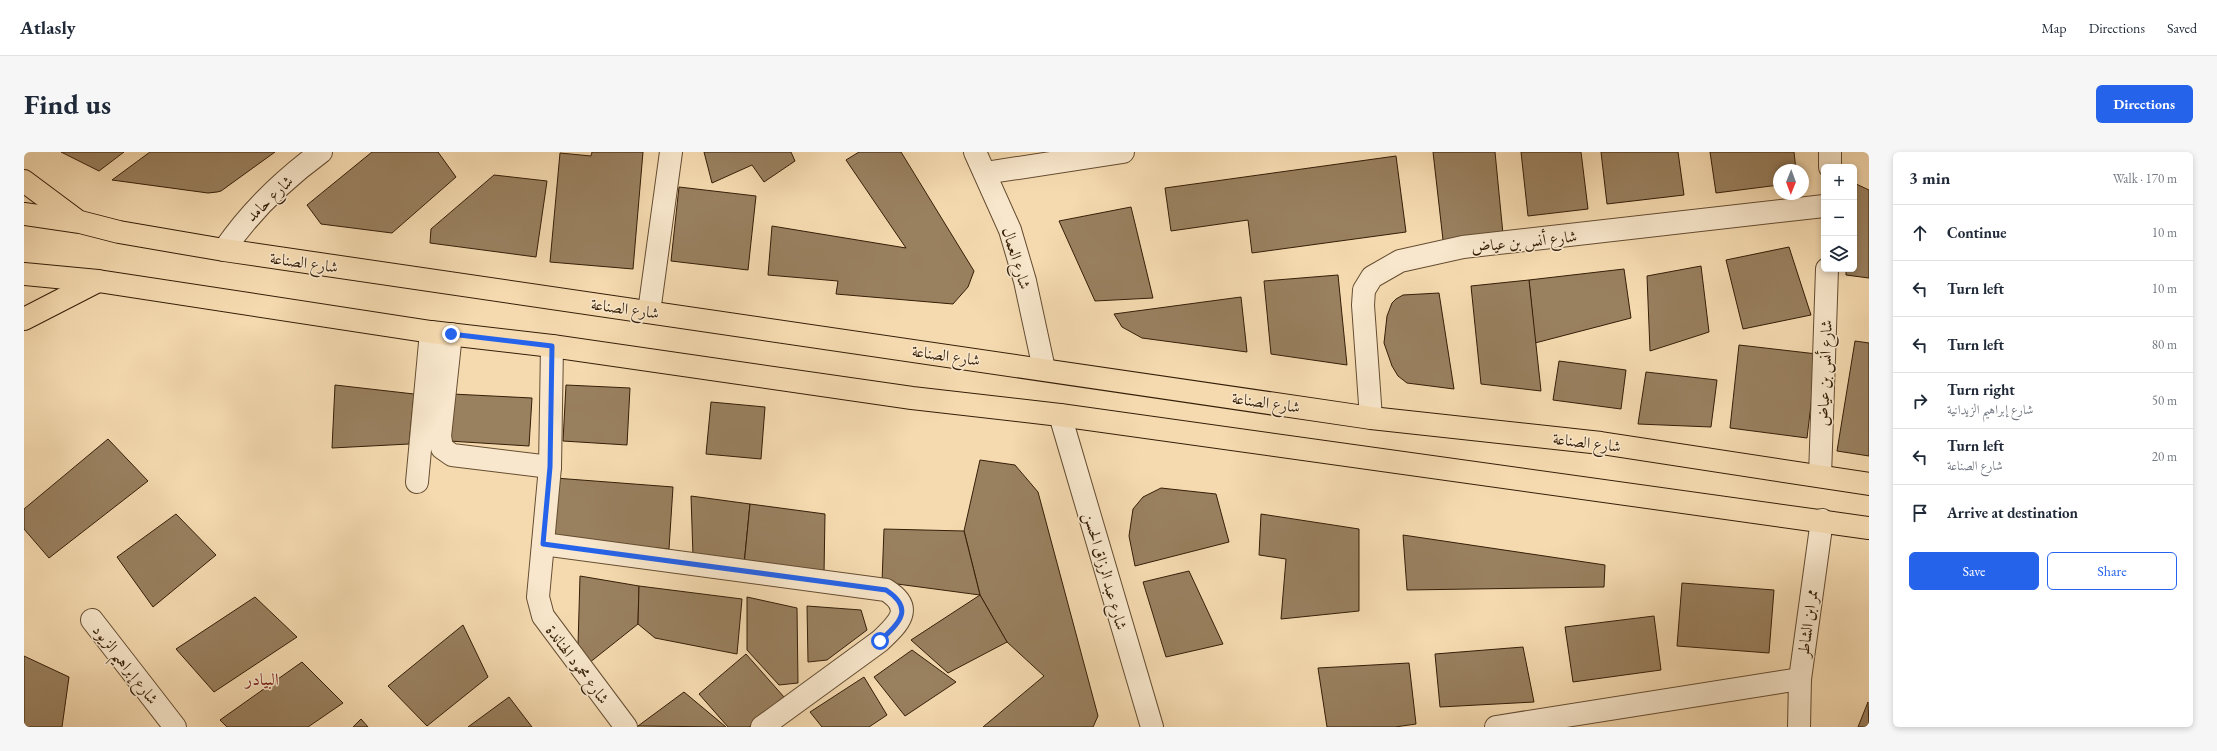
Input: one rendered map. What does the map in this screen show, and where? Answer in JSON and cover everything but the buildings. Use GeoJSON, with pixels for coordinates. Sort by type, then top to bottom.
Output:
{"type":"FeatureCollection","features":[{"type":"Feature","properties":{"kind":"main road"},"geometry":{"type":"LineString","coordinates":[[24,181],[80,222]]}},
{"type":"Feature","properties":{"kind":"main road","name":"شارع الصناعة"},"geometry":{"type":"LineString","coordinates":[[24,214],[80,222],[118,232],[224,250],[1371,418],[1601,444],[1869,484]]}},
{"type":"Feature","properties":{"kind":"main road"},"geometry":{"type":"LineString","coordinates":[[24,274],[98,281],[441,333],[552,346],[912,398],[1060,415],[1822,520],[1869,528]]}},
{"type":"Feature","properties":{"kind":"main road"},"geometry":{"type":"LineString","coordinates":[[24,319],[98,281]]}},
{"type":"Feature","properties":{"kind":"street","name":"شارع حامد"},"geometry":{"type":"LineString","coordinates":[[224,250],[252,212],[272,192],[321,152]]}},
{"type":"Feature","properties":{"kind":"street"},"geometry":{"type":"LineString","coordinates":[[649,312],[671,152]]}},
{"type":"Feature","properties":{"kind":"street","name":"شارع العمال"},"geometry":{"type":"LineString","coordinates":[[975,152],[1010,230],[1025,281],[1044,369]]}},
{"type":"Feature","properties":{"kind":"street"},"geometry":{"type":"LineString","coordinates":[[985,172],[1123,152]]}},
{"type":"Feature","properties":{"kind":"street"},"geometry":{"type":"LineString","coordinates":[[1830,152],[1830,164]]}},
{"type":"Feature","properties":{"kind":"street","name":"شارع أنس بن عياض"},"geometry":{"type":"LineString","coordinates":[[1371,418],[1363,305],[1364,290],[1372,277],[1400,260],[1463,248],[1821,206]]}},
{"type":"Feature","properties":{"kind":"street","name":"شارع أنس بن عياض"},"geometry":{"type":"LineString","coordinates":[[1820,476],[1828,272]]}},
{"type":"Feature","properties":{"kind":"street"},"geometry":{"type":"LineString","coordinates":[[441,333],[440,436],[442,448],[452,455],[550,467]]}},
{"type":"Feature","properties":{"kind":"street"},"geometry":{"type":"LineString","coordinates":[[416,482],[441,333]]}},
{"type":"Feature","properties":{"kind":"street"},"geometry":{"type":"LineString","coordinates":[[552,346],[550,467],[543,544],[886,590],[898,597],[902,605],[902,615],[898,625],[880,641],[762,727]]}},
{"type":"Feature","properties":{"kind":"street","name":"شارع عبد الرزاق الحسن"},"geometry":{"type":"LineString","coordinates":[[1060,415],[1150,726]]}},
{"type":"Feature","properties":{"kind":"street","name":"ممر ابن الشاطر"},"geometry":{"type":"LineString","coordinates":[[1799,727],[1800,679],[1822,520]]}},
{"type":"Feature","properties":{"kind":"street","name":"شارع محمود الهناندة"},"geometry":{"type":"LineString","coordinates":[[543,544],[538,597],[543,616],[626,727]]}},
{"type":"Feature","properties":{"kind":"street","name":"شارع إبراهيم الزيود"},"geometry":{"type":"LineString","coordinates":[[92,620],[175,727]]}},
{"type":"Feature","properties":{"kind":"street"},"geometry":{"type":"LineString","coordinates":[[1496,727],[1800,679]]}},
{"type":"Feature","properties":{"kind":"district","name":"البيادر"},"geometry":{"type":"Point","coordinates":[262,679]}},
{"type":"Feature","properties":{"kind":"route"},"geometry":{"type":"LineString","coordinates":[[451,334],[552,346],[550,467],[543,544],[886,590],[898,597],[902,605],[902,615],[898,625],[880,641]]}}]}
